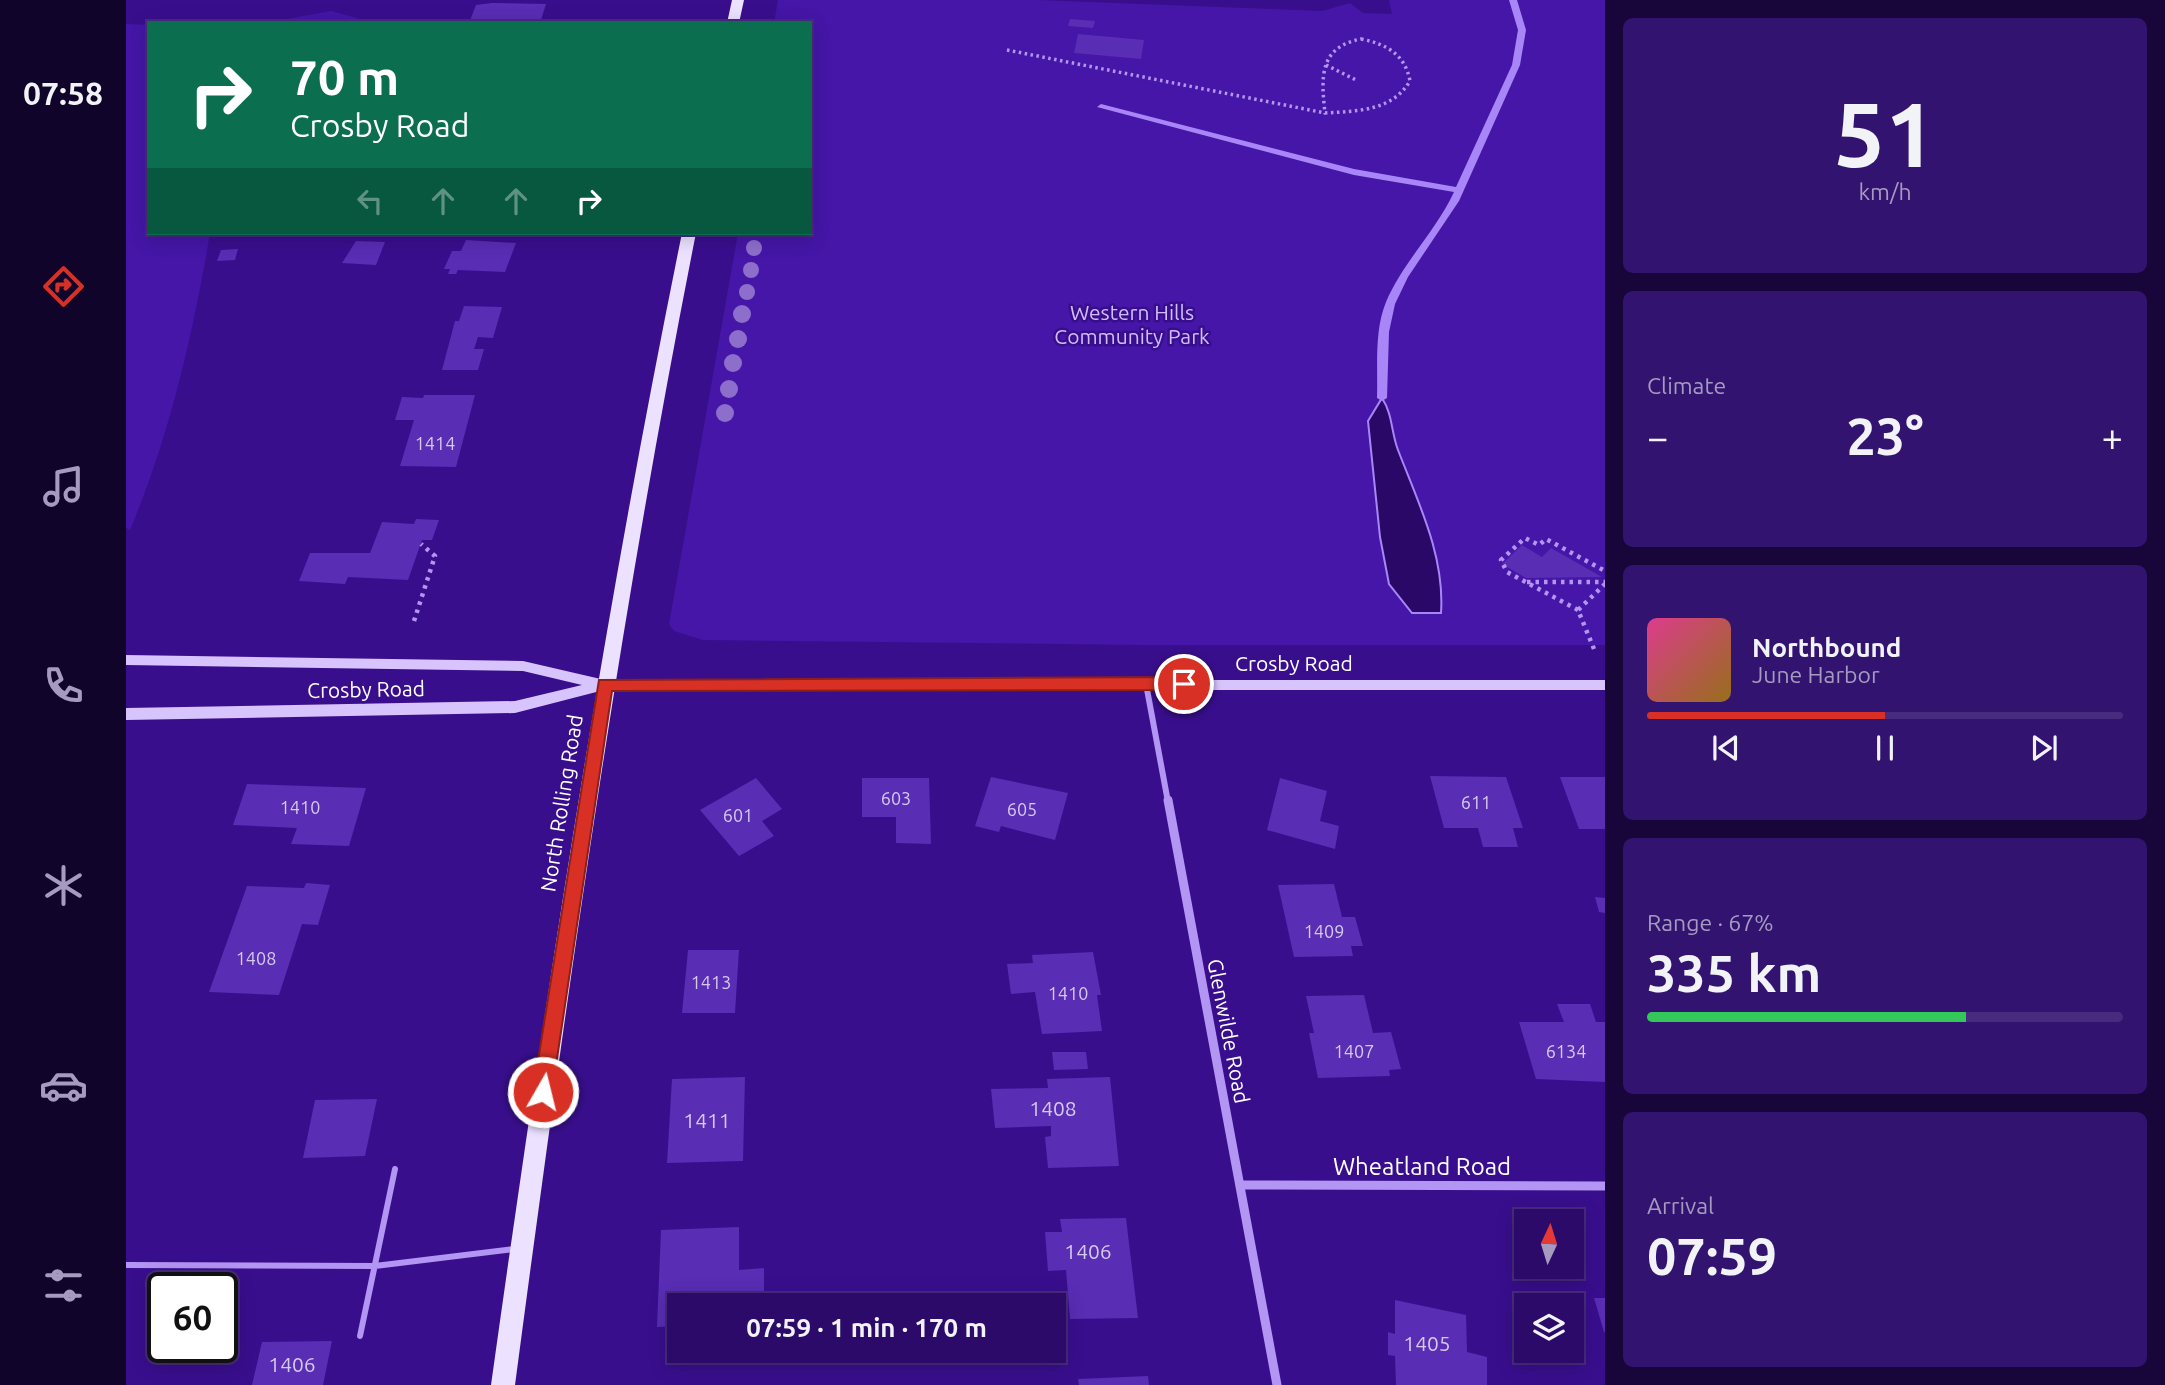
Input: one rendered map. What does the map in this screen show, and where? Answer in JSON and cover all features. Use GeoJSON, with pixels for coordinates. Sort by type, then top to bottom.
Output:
{"type":"FeatureCollection","features":[{"type":"Feature","properties":{"kind":"main road"},"geometry":{"type":"LineString","coordinates":[[733,21],[738,0]]}},
{"type":"Feature","properties":{"kind":"main road","name":"North Rolling Road"},"geometry":{"type":"LineString","coordinates":[[503,1385],[564,939],[661,361],[689,235]]}},
{"type":"Feature","properties":{"kind":"main road","name":"Crosby Road"},"geometry":{"type":"LineString","coordinates":[[126,660],[523,666],[605,685],[1605,685]]}},
{"type":"Feature","properties":{"kind":"main road","name":"Crosby Road"},"geometry":{"type":"LineString","coordinates":[[126,714],[515,707],[605,685]]}},
{"type":"Feature","properties":{"kind":"street","name":"Glenwilde Road"},"geometry":{"type":"LineString","coordinates":[[1146,684],[1277,1385]]}},
{"type":"Feature","properties":{"kind":"street","name":"Wheatland Road"},"geometry":{"type":"LineString","coordinates":[[1240,1185],[1605,1186]]}},
{"type":"Feature","properties":{"kind":"lane"},"geometry":{"type":"LineString","coordinates":[[360,1336],[395,1169]]}},
{"type":"Feature","properties":{"kind":"lane"},"geometry":{"type":"LineString","coordinates":[[126,1265],[375,1266],[521,1248]]}},
{"type":"Feature","properties":{"kind":"path"},"geometry":{"type":"LineString","coordinates":[[1358,34],[1359,41]]}},
{"type":"Feature","properties":{"kind":"path"},"geometry":{"type":"LineString","coordinates":[[1007,50],[1325,113],[1378,107],[1396,98],[1406,87],[1410,72],[1402,54],[1375,41],[1359,41],[1338,47],[1326,65],[1322,87],[1325,113]]}},
{"type":"Feature","properties":{"kind":"path"},"geometry":{"type":"LineString","coordinates":[[1326,65],[1358,81]]}},
{"type":"Feature","properties":{"kind":"path"},"geometry":{"type":"LineString","coordinates":[[1594,649],[1578,610],[1507,572],[1501,560],[1525,538],[1539,545],[1546,539],[1605,571]]}},
{"type":"Feature","properties":{"kind":"path"},"geometry":{"type":"LineString","coordinates":[[414,621],[435,556],[421,544]]}},
{"type":"Feature","properties":{"kind":"path"},"geometry":{"type":"LineString","coordinates":[[1526,582],[1605,583]]}},
{"type":"Feature","properties":{"kind":"path"},"geometry":{"type":"LineString","coordinates":[[1578,610],[1605,583]]}},
{"type":"Feature","properties":{"kind":"green space","name":"Western Hills Community Park"},"geometry":{"type":"Polygon","coordinates":[[[778,0],[1038,0],[1322,11],[1350,3],[1363,13],[1392,14],[1389,0],[1605,0],[1605,645],[1139,645],[703,640],[674,631],[669,624],[738,235],[812,235],[812,21],[774,21],[778,0]]]}},
{"type":"Feature","properties":{"kind":"green space"},"geometry":{"type":"Polygon","coordinates":[[[331,11],[368,21],[276,21],[331,11]]]}},
{"type":"Feature","properties":{"kind":"green space"},"geometry":{"type":"Polygon","coordinates":[[[126,24],[147,25],[147,235],[210,235],[179,384],[144,494],[130,530],[126,528],[126,24]]]}},
{"type":"Feature","properties":{"kind":"shaded area"},"geometry":{"type":"Polygon","coordinates":[[[1382,398],[1434,550],[1439,571],[1441,613],[1412,613],[1389,584],[1380,537],[1368,421],[1382,398]]]}},
{"type":"Feature","properties":{"kind":"building"},"geometry":{"type":"Polygon","coordinates":[[[546,4],[541,20],[470,21],[476,5],[546,4]]]}},
{"type":"Feature","properties":{"kind":"building"},"geometry":{"type":"Polygon","coordinates":[[[1070,19],[1095,21],[1093,28],[1068,26],[1070,19]]]}},
{"type":"Feature","properties":{"kind":"building"},"geometry":{"type":"Polygon","coordinates":[[[1078,34],[1144,40],[1141,59],[1074,53],[1078,34]]]}},
{"type":"Feature","properties":{"kind":"building"},"geometry":{"type":"Polygon","coordinates":[[[466,240],[516,243],[505,272],[458,270],[456,274],[448,274],[450,269],[444,269],[452,251],[461,251],[466,240]]]}},
{"type":"Feature","properties":{"kind":"building"},"geometry":{"type":"Polygon","coordinates":[[[356,241],[385,242],[376,265],[342,263],[356,241]]]}},
{"type":"Feature","properties":{"kind":"building"},"geometry":{"type":"Polygon","coordinates":[[[238,249],[235,260],[217,261],[221,250],[238,249]]]}},
{"type":"Feature","properties":{"kind":"building"},"geometry":{"type":"Polygon","coordinates":[[[464,306],[502,307],[493,338],[478,337],[474,349],[484,349],[478,370],[442,370],[455,321],[459,321],[464,306]]]}},
{"type":"Feature","properties":{"kind":"building"},"geometry":{"type":"Polygon","coordinates":[[[424,395],[475,395],[456,467],[400,466],[414,420],[395,420],[402,397],[423,398],[424,395]]]}},
{"type":"Feature","properties":{"kind":"building"},"geometry":{"type":"Polygon","coordinates":[[[416,519],[439,520],[432,540],[422,540],[408,580],[348,577],[345,584],[299,581],[310,553],[370,553],[382,522],[414,524],[416,519]]]}},
{"type":"Feature","properties":{"kind":"building"},"geometry":{"type":"Polygon","coordinates":[[[1522,545],[1542,557],[1551,548],[1602,577],[1526,578],[1502,564],[1522,545]]]}},
{"type":"Feature","properties":{"kind":"building"},"geometry":{"type":"Polygon","coordinates":[[[1430,776],[1506,777],[1523,828],[1513,828],[1518,847],[1483,847],[1478,828],[1444,828],[1430,776]]]}},
{"type":"Feature","properties":{"kind":"building"},"geometry":{"type":"Polygon","coordinates":[[[991,777],[1068,793],[1055,840],[1001,826],[999,832],[975,826],[991,777]]]}},
{"type":"Feature","properties":{"kind":"building"},"geometry":{"type":"Polygon","coordinates":[[[1560,777],[1605,777],[1605,829],[1579,829],[1560,777]]]}},
{"type":"Feature","properties":{"kind":"building"},"geometry":{"type":"Polygon","coordinates":[[[756,778],[782,809],[762,821],[774,836],[739,856],[700,810],[756,778]]]}},
{"type":"Feature","properties":{"kind":"building"},"geometry":{"type":"Polygon","coordinates":[[[862,778],[929,778],[931,844],[896,843],[896,817],[862,817],[862,778]]]}},
{"type":"Feature","properties":{"kind":"building"},"geometry":{"type":"Polygon","coordinates":[[[1280,778],[1327,791],[1320,821],[1339,826],[1335,849],[1267,830],[1280,778]]]}},
{"type":"Feature","properties":{"kind":"building"},"geometry":{"type":"Polygon","coordinates":[[[247,784],[366,788],[349,846],[291,844],[297,828],[233,825],[247,784]]]}},
{"type":"Feature","properties":{"kind":"building"},"geometry":{"type":"Polygon","coordinates":[[[306,883],[330,885],[318,925],[302,924],[279,995],[209,992],[247,886],[304,888],[306,883]]]}},
{"type":"Feature","properties":{"kind":"building"},"geometry":{"type":"Polygon","coordinates":[[[1334,884],[1342,917],[1355,917],[1363,946],[1351,946],[1353,956],[1294,957],[1278,885],[1334,884]]]}},
{"type":"Feature","properties":{"kind":"building"},"geometry":{"type":"Polygon","coordinates":[[[1595,897],[1605,898],[1605,913],[1599,912],[1595,897]]]}},
{"type":"Feature","properties":{"kind":"building"},"geometry":{"type":"Polygon","coordinates":[[[688,950],[739,950],[735,1013],[682,1013],[688,950]]]}},
{"type":"Feature","properties":{"kind":"building"},"geometry":{"type":"Polygon","coordinates":[[[1093,952],[1101,995],[1097,995],[1102,1031],[1042,1034],[1035,992],[1011,994],[1007,964],[1033,963],[1032,955],[1093,952]]]}},
{"type":"Feature","properties":{"kind":"building"},"geometry":{"type":"Polygon","coordinates":[[[1364,995],[1373,1033],[1391,1032],[1401,1069],[1389,1070],[1390,1076],[1318,1078],[1309,1033],[1314,1033],[1306,996],[1364,995]]]}},
{"type":"Feature","properties":{"kind":"building"},"geometry":{"type":"Polygon","coordinates":[[[1557,1004],[1590,1004],[1596,1022],[1605,1022],[1605,1082],[1536,1079],[1519,1022],[1564,1022],[1557,1004]]]}},
{"type":"Feature","properties":{"kind":"building"},"geometry":{"type":"Polygon","coordinates":[[[1052,1052],[1086,1052],[1088,1069],[1054,1070],[1052,1052]]]}},
{"type":"Feature","properties":{"kind":"building"},"geometry":{"type":"Polygon","coordinates":[[[745,1077],[743,1161],[667,1163],[672,1079],[745,1077]]]}},
{"type":"Feature","properties":{"kind":"building"},"geometry":{"type":"Polygon","coordinates":[[[1110,1077],[1119,1166],[1048,1168],[1045,1137],[1051,1136],[1051,1126],[995,1128],[991,1089],[1048,1088],[1047,1079],[1110,1077]]]}},
{"type":"Feature","properties":{"kind":"building"},"geometry":{"type":"Polygon","coordinates":[[[377,1099],[365,1156],[303,1158],[315,1100],[377,1099]]]}},
{"type":"Feature","properties":{"kind":"building"},"geometry":{"type":"Polygon","coordinates":[[[1126,1218],[1138,1318],[1070,1319],[1066,1270],[1048,1271],[1045,1232],[1062,1232],[1060,1219],[1126,1218]]]}},
{"type":"Feature","properties":{"kind":"building"},"geometry":{"type":"Polygon","coordinates":[[[739,1227],[739,1270],[764,1268],[764,1293],[667,1293],[667,1327],[657,1327],[661,1230],[739,1227]]]}},
{"type":"Feature","properties":{"kind":"building"},"geometry":{"type":"Polygon","coordinates":[[[1594,1298],[1605,1298],[1605,1332],[1604,1332],[1594,1298]]]}},
{"type":"Feature","properties":{"kind":"building"},"geometry":{"type":"Polygon","coordinates":[[[1395,1300],[1466,1315],[1467,1352],[1487,1357],[1487,1385],[1396,1385],[1395,1356],[1388,1355],[1388,1332],[1395,1334],[1395,1300]]]}},
{"type":"Feature","properties":{"kind":"building"},"geometry":{"type":"Polygon","coordinates":[[[332,1341],[323,1385],[252,1385],[262,1342],[332,1341]]]}},
{"type":"Feature","properties":{"kind":"building"},"geometry":{"type":"Polygon","coordinates":[[[1148,1376],[1149,1385],[1079,1385],[1078,1379],[1148,1376]]]}},
{"type":"Feature","properties":{"kind":"waterway"},"geometry":{"type":"LineString","coordinates":[[1382,398],[1384,332],[1390,304],[1403,277],[1454,201],[1516,65],[1522,30],[1513,0]]}},
{"type":"Feature","properties":{"kind":"waterway"},"geometry":{"type":"LineString","coordinates":[[1101,107],[1354,172],[1459,190]]}},
{"type":"Feature","properties":{"kind":"route"},"geometry":{"type":"LineString","coordinates":[[543,1092],[564,939],[605,685],[1184,684]]}}]}
